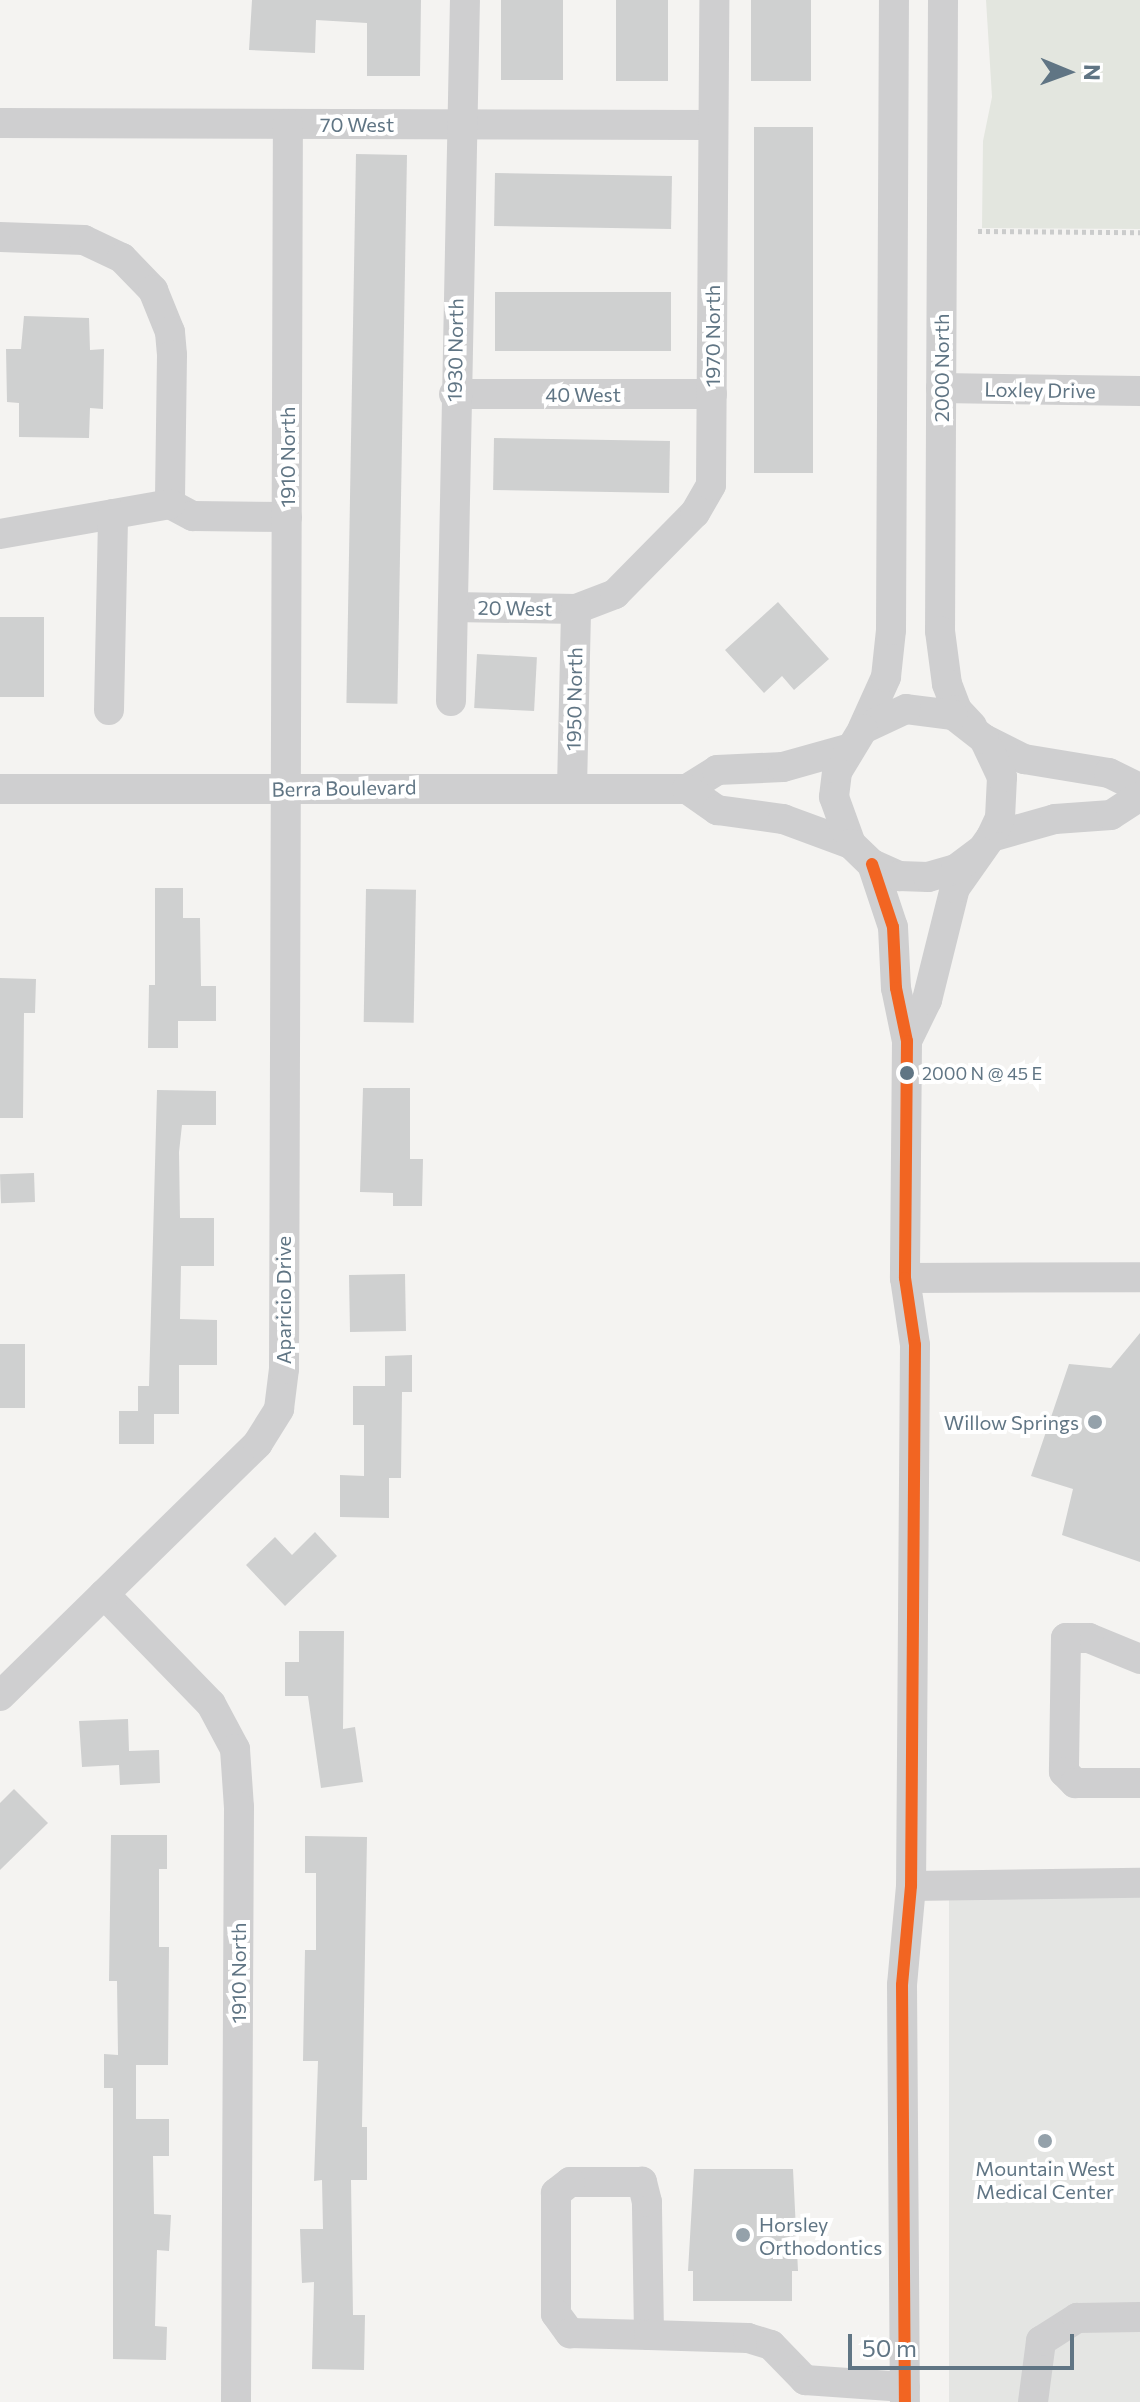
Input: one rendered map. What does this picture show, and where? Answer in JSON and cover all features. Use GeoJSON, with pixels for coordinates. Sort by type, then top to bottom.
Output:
{"type":"FeatureCollection","features":[{"type":"Feature","properties":{"kind":"street","name":"1930 North"},"geometry":{"type":"LineString","coordinates":[[451,701],[459,124],[465,0]]}},
{"type":"Feature","properties":{"kind":"street","name":"1970 North"},"geometry":{"type":"LineString","coordinates":[[576,609],[615,594],[695,513],[711,485],[714,0]]}},
{"type":"Feature","properties":{"kind":"street"},"geometry":{"type":"LineString","coordinates":[[649,2335],[647,2202],[642,2182],[570,2182],[556,2193],[556,2314],[570,2333],[748,2338],[771,2345],[802,2391],[905,2394],[902,1985],[911,1886],[915,1345],[905,1278],[907,1041],[893,927],[834,797],[855,739],[886,677],[891,630],[894,0]]}},
{"type":"Feature","properties":{"kind":"street","name":"2000 North"},"geometry":{"type":"LineString","coordinates":[[943,0],[941,658],[957,710],[979,733]]}},
{"type":"Feature","properties":{"kind":"street","name":"70 West"},"geometry":{"type":"LineString","coordinates":[[0,123],[713,125]]}},
{"type":"Feature","properties":{"kind":"street","name":"1910 North"},"geometry":{"type":"LineString","coordinates":[[284,790],[288,124]]}},
{"type":"Feature","properties":{"kind":"street"},"geometry":{"type":"LineString","coordinates":[[0,237],[84,240],[122,258],[153,290],[167,321],[172,355],[170,504]]}},
{"type":"Feature","properties":{"kind":"street","name":"Loxley Drive"},"geometry":{"type":"LineString","coordinates":[[941,388],[1140,391]]}},
{"type":"Feature","properties":{"kind":"street","name":"40 West"},"geometry":{"type":"LineString","coordinates":[[454,394],[712,394]]}},
{"type":"Feature","properties":{"kind":"street"},"geometry":{"type":"LineString","coordinates":[[0,534],[170,504],[193,516],[287,517]]}},
{"type":"Feature","properties":{"kind":"street"},"geometry":{"type":"LineString","coordinates":[[109,710],[113,514]]}},
{"type":"Feature","properties":{"kind":"street","name":"20 West"},"geometry":{"type":"LineString","coordinates":[[453,607],[576,609]]}},
{"type":"Feature","properties":{"kind":"street","name":"1950 North"},"geometry":{"type":"LineString","coordinates":[[572,788],[576,609]]}},
{"type":"Feature","properties":{"kind":"street"},"geometry":{"type":"LineString","coordinates":[[855,739],[906,709],[930,708],[1024,759],[1109,773],[1140,788]]}},
{"type":"Feature","properties":{"kind":"street"},"geometry":{"type":"LineString","coordinates":[[907,1041],[927,1000],[955,888],[986,844],[1003,797],[1002,777],[979,733]]}},
{"type":"Feature","properties":{"kind":"street","name":"Berra Boulevard"},"geometry":{"type":"LineString","coordinates":[[0,789],[284,790],[324,785],[687,789],[717,770],[783,767],[855,739]]}},
{"type":"Feature","properties":{"kind":"street"},"geometry":{"type":"LineString","coordinates":[[687,789],[717,810],[783,819],[862,854],[899,876],[928,877],[956,869],[986,844],[1055,819],[1111,815],[1140,796]]}},
{"type":"Feature","properties":{"kind":"street","name":"Aparicio Drive"},"geometry":{"type":"LineString","coordinates":[[0,1696],[258,1443],[279,1409],[284,1369],[284,790]]}},
{"type":"Feature","properties":{"kind":"street"},"geometry":{"type":"LineString","coordinates":[[905,1278],[1140,1277]]}},
{"type":"Feature","properties":{"kind":"street","name":"1910 North"},"geometry":{"type":"LineString","coordinates":[[104,1594],[211,1704],[235,1749],[239,1807],[236,2402]]}},
{"type":"Feature","properties":{"kind":"street"},"geometry":{"type":"LineString","coordinates":[[1140,1659],[1089,1638],[1066,1638],[1064,1772],[1075,1783],[1140,1783]]}},
{"type":"Feature","properties":{"kind":"street"},"geometry":{"type":"LineString","coordinates":[[911,1886],[1140,1883]]}},
{"type":"Feature","properties":{"kind":"street"},"geometry":{"type":"LineString","coordinates":[[1033,2402],[1041,2341],[1077,2318],[1140,2317]]}},
{"type":"Feature","properties":{"kind":"path"},"geometry":{"type":"LineString","coordinates":[[978,231],[1140,232]]}},
{"type":"Feature","properties":{"kind":"shaded area"},"geometry":{"type":"Polygon","coordinates":[[[986,0],[1140,0],[1140,229],[982,228],[983,141],[992,97],[986,0]]]}},
{"type":"Feature","properties":{"kind":"shaded area","name":"Mountain West Medical Center"},"geometry":{"type":"Polygon","coordinates":[[[949,1878],[1140,1878],[1140,2402],[949,2402],[949,1878]]]}},
{"type":"Feature","properties":{"kind":"building"},"geometry":{"type":"Polygon","coordinates":[[[252,0],[421,0],[420,76],[367,76],[367,23],[316,20],[315,53],[249,50],[252,0]]]}},
{"type":"Feature","properties":{"kind":"building"},"geometry":{"type":"Polygon","coordinates":[[[501,0],[563,0],[563,80],[501,80],[501,0]]]}},
{"type":"Feature","properties":{"kind":"building"},"geometry":{"type":"Polygon","coordinates":[[[616,0],[668,0],[668,81],[616,81],[616,0]]]}},
{"type":"Feature","properties":{"kind":"building"},"geometry":{"type":"Polygon","coordinates":[[[751,0],[811,0],[811,81],[751,81],[751,0]]]}},
{"type":"Feature","properties":{"kind":"building"},"geometry":{"type":"Polygon","coordinates":[[[754,127],[813,127],[813,473],[754,473],[754,127]]]}},
{"type":"Feature","properties":{"kind":"building"},"geometry":{"type":"Polygon","coordinates":[[[356,154],[407,155],[397,704],[346,703],[356,154]]]}},
{"type":"Feature","properties":{"kind":"building"},"geometry":{"type":"Polygon","coordinates":[[[495,173],[672,176],[671,229],[494,226],[495,173]]]}},
{"type":"Feature","properties":{"kind":"building"},"geometry":{"type":"Polygon","coordinates":[[[495,292],[671,292],[671,351],[495,351],[495,292]]]}},
{"type":"Feature","properties":{"kind":"building"},"geometry":{"type":"Polygon","coordinates":[[[24,316],[89,318],[90,350],[104,349],[103,409],[90,408],[89,438],[19,437],[19,403],[7,402],[6,349],[21,349],[24,316]]]}},
{"type":"Feature","properties":{"kind":"building"},"geometry":{"type":"Polygon","coordinates":[[[494,438],[670,441],[669,493],[493,490],[494,438]]]}},
{"type":"Feature","properties":{"kind":"building"},"geometry":{"type":"Polygon","coordinates":[[[778,602],[829,659],[794,690],[782,676],[764,693],[725,650],[778,602]]]}},
{"type":"Feature","properties":{"kind":"building"},"geometry":{"type":"Polygon","coordinates":[[[0,617],[44,617],[44,697],[0,697],[0,617]]]}},
{"type":"Feature","properties":{"kind":"building"},"geometry":{"type":"Polygon","coordinates":[[[477,654],[537,657],[534,711],[474,708],[477,654]]]}},
{"type":"Feature","properties":{"kind":"building"},"geometry":{"type":"Polygon","coordinates":[[[155,888],[183,888],[183,918],[200,918],[201,986],[216,986],[216,1021],[178,1021],[178,1048],[148,1048],[149,985],[155,985],[155,888]]]}},
{"type":"Feature","properties":{"kind":"building"},"geometry":{"type":"Polygon","coordinates":[[[366,889],[416,890],[414,1023],[364,1022],[366,889]]]}},
{"type":"Feature","properties":{"kind":"building"},"geometry":{"type":"Polygon","coordinates":[[[0,978],[36,979],[35,1013],[24,1013],[23,1118],[0,1118],[0,978]]]}},
{"type":"Feature","properties":{"kind":"building"},"geometry":{"type":"Polygon","coordinates":[[[363,1088],[410,1088],[410,1159],[423,1159],[422,1206],[393,1206],[393,1193],[360,1192],[363,1088]]]}},
{"type":"Feature","properties":{"kind":"building"},"geometry":{"type":"Polygon","coordinates":[[[157,1090],[216,1091],[216,1125],[182,1125],[179,1152],[180,1218],[214,1218],[214,1266],[181,1266],[180,1319],[217,1320],[217,1365],[179,1365],[179,1414],[154,1414],[154,1444],[119,1444],[119,1411],[138,1411],[138,1386],[149,1386],[157,1090]]]}},
{"type":"Feature","properties":{"kind":"building"},"geometry":{"type":"Polygon","coordinates":[[[34,1173],[35,1202],[1,1203],[0,1174],[34,1173]]]}},
{"type":"Feature","properties":{"kind":"building"},"geometry":{"type":"Polygon","coordinates":[[[405,1274],[406,1331],[350,1332],[349,1275],[405,1274]]]}},
{"type":"Feature","properties":{"kind":"building","name":"Willow Springs"},"geometry":{"type":"Polygon","coordinates":[[[1140,1333],[1140,1562],[1062,1535],[1073,1489],[1031,1476],[1069,1364],[1111,1368],[1140,1333]]]}},
{"type":"Feature","properties":{"kind":"building"},"geometry":{"type":"Polygon","coordinates":[[[0,1344],[25,1344],[25,1408],[0,1408],[0,1344]]]}},
{"type":"Feature","properties":{"kind":"building"},"geometry":{"type":"Polygon","coordinates":[[[412,1355],[412,1392],[402,1392],[401,1478],[389,1478],[389,1518],[340,1517],[340,1475],[364,1476],[364,1425],[353,1425],[353,1386],[385,1386],[385,1356],[412,1355]]]}},
{"type":"Feature","properties":{"kind":"building"},"geometry":{"type":"Polygon","coordinates":[[[315,1532],[337,1556],[285,1606],[246,1565],[275,1537],[292,1555],[315,1532]]]}},
{"type":"Feature","properties":{"kind":"building"},"geometry":{"type":"Polygon","coordinates":[[[299,1631],[344,1631],[343,1729],[355,1727],[363,1782],[321,1788],[308,1696],[285,1696],[285,1662],[299,1662],[299,1631]]]}},
{"type":"Feature","properties":{"kind":"building"},"geometry":{"type":"Polygon","coordinates":[[[128,1719],[129,1751],[159,1750],[160,1783],[120,1785],[119,1765],[82,1767],[79,1721],[128,1719]]]}},
{"type":"Feature","properties":{"kind":"building"},"geometry":{"type":"Polygon","coordinates":[[[14,1789],[48,1823],[0,1870],[0,1803],[14,1789]]]}},
{"type":"Feature","properties":{"kind":"building"},"geometry":{"type":"Polygon","coordinates":[[[111,1835],[167,1835],[167,1869],[159,1869],[159,1947],[169,1947],[168,2065],[136,2065],[136,2119],[169,2119],[169,2156],[153,2156],[154,2214],[171,2215],[169,2251],[157,2250],[155,2326],[167,2327],[166,2360],[113,2359],[113,2088],[104,2088],[104,2054],[118,2055],[117,1981],[109,1981],[111,1835]]]}},
{"type":"Feature","properties":{"kind":"building"},"geometry":{"type":"Polygon","coordinates":[[[305,1836],[367,1837],[362,2127],[367,2127],[367,2180],[351,2180],[353,2315],[365,2315],[364,2370],[312,2369],[314,2282],[302,2283],[300,2229],[323,2229],[322,2180],[314,2181],[318,2061],[303,2061],[305,1950],[316,1950],[316,1873],[305,1873],[305,1836]]]}},
{"type":"Feature","properties":{"kind":"building","name":"Horsley Orthodontics"},"geometry":{"type":"Polygon","coordinates":[[[694,2169],[793,2169],[798,2271],[792,2271],[792,2301],[693,2301],[693,2271],[688,2271],[694,2169]]]}},
{"type":"Feature","properties":{"kind":"transit line","name":"20"},"geometry":{"type":"LineString","coordinates":[[872,864],[893,927],[896,988],[907,1041],[905,1278],[915,1345],[911,1886],[902,1985],[905,2402]]}},
{"type":"Feature","properties":{"kind":"place","name":"2000 N @ 45 E"},"geometry":{"type":"Point","coordinates":[907,1073]}},
{"type":"Feature","properties":{"kind":"place","name":"Willow Springs"},"geometry":{"type":"Point","coordinates":[1095,1422]}},
{"type":"Feature","properties":{"kind":"place","name":"Mountain West Medical Center"},"geometry":{"type":"Point","coordinates":[1045,2141]}},
{"type":"Feature","properties":{"kind":"place","name":"Horsley Orthodontics"},"geometry":{"type":"Point","coordinates":[743,2235]}}]}
